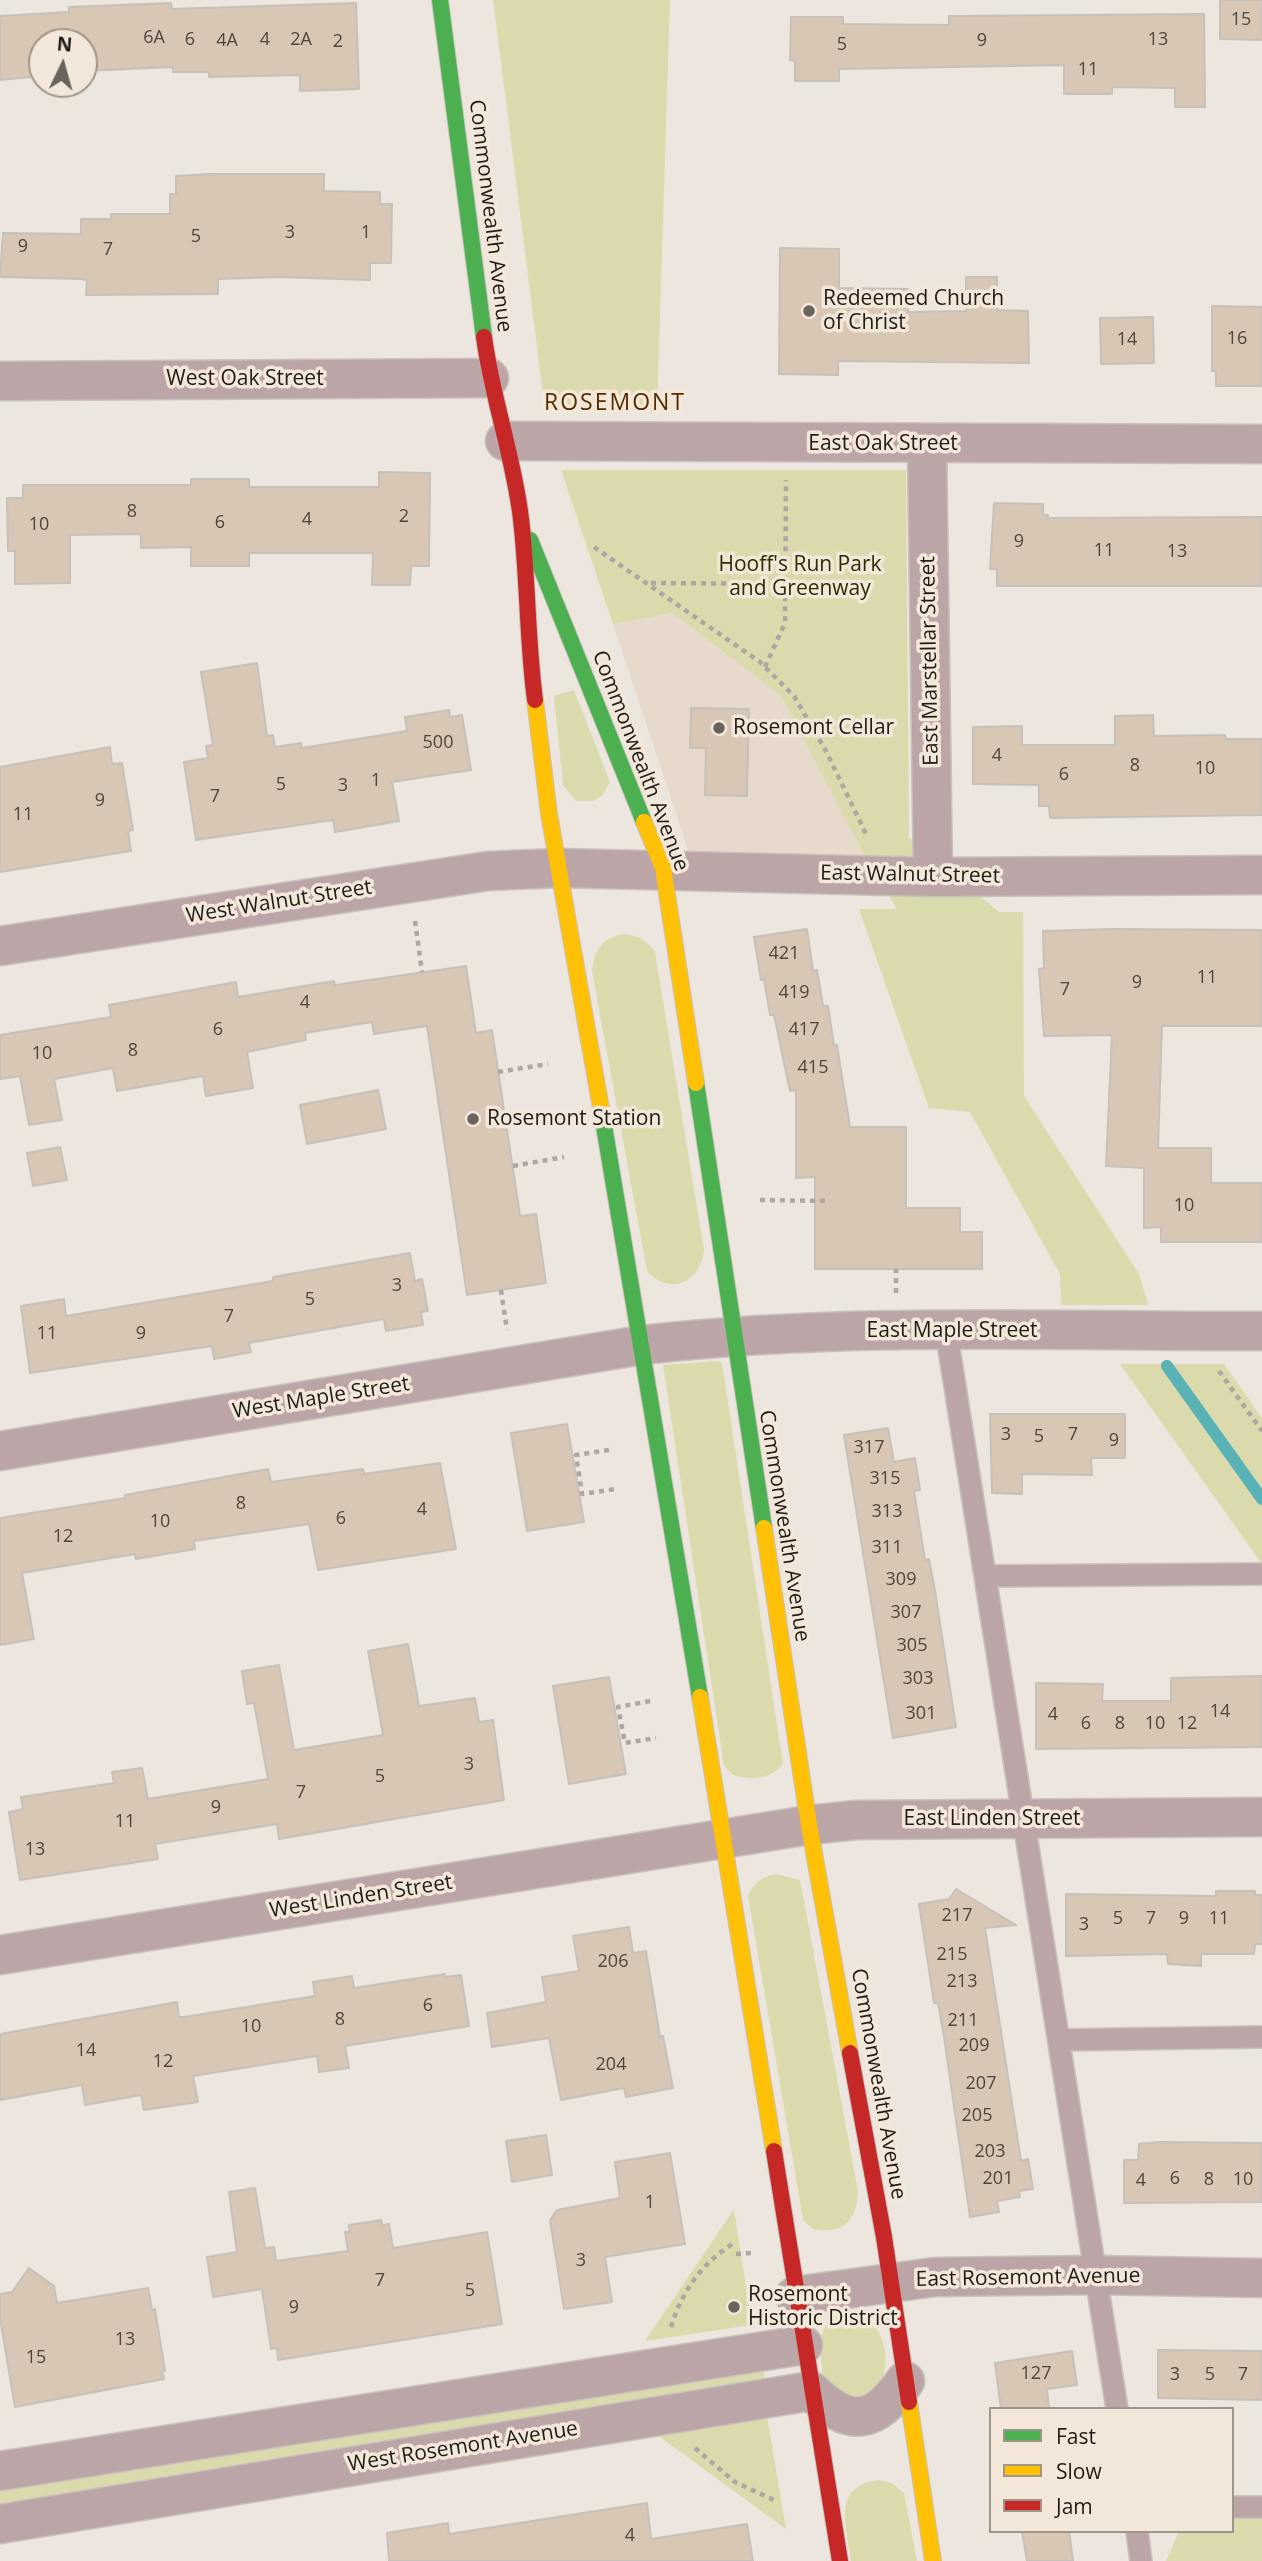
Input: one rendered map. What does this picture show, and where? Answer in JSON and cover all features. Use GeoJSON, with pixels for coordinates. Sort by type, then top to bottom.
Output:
{"type":"FeatureCollection","features":[{"type":"Feature","properties":{"kind":"street","name":"Commonwealth Avenue"},"geometry":{"type":"LineString","coordinates":[[440,0],[489,377],[521,518],[528,645],[559,868],[642,1345],[839,2561]]}},
{"type":"Feature","properties":{"kind":"street","name":"West Oak Street"},"geometry":{"type":"LineString","coordinates":[[0,381],[489,377]]}},
{"type":"Feature","properties":{"kind":"street","name":"East Oak Street"},"geometry":{"type":"LineString","coordinates":[[505,441],[927,445],[1262,444]]}},
{"type":"Feature","properties":{"kind":"street","name":"East Marstellar Street"},"geometry":{"type":"LineString","coordinates":[[927,445],[933,877]]}},
{"type":"Feature","properties":{"kind":"street","name":"Commonwealth Avenue"},"geometry":{"type":"LineString","coordinates":[[521,518],[663,868],[809,1825],[891,2283],[933,2561]]}},
{"type":"Feature","properties":{"kind":"street","name":"East Walnut Street"},"geometry":{"type":"LineString","coordinates":[[559,868],[663,868],[933,877],[1262,875]]}},
{"type":"Feature","properties":{"kind":"street","name":"West Walnut Street"},"geometry":{"type":"LineString","coordinates":[[0,946],[460,873],[559,868]]}},
{"type":"Feature","properties":{"kind":"street","name":"East Maple Street"},"geometry":{"type":"LineString","coordinates":[[642,1345],[733,1335],[946,1330],[1262,1331]]}},
{"type":"Feature","properties":{"kind":"street","name":"West Maple Street"},"geometry":{"type":"LineString","coordinates":[[0,1451],[642,1345]]}},
{"type":"Feature","properties":{"kind":"street","name":"East Linden Street"},"geometry":{"type":"LineString","coordinates":[[723,1840],[856,1820],[1262,1817]]}},
{"type":"Feature","properties":{"kind":"street","name":"West Linden Street"},"geometry":{"type":"LineString","coordinates":[[0,1955],[723,1840]]}},
{"type":"Feature","properties":{"kind":"street","name":"East Rosemont Avenue"},"geometry":{"type":"LineString","coordinates":[[795,2295],[935,2277],[1095,2275],[1262,2278]]}},
{"type":"Feature","properties":{"kind":"street"},"geometry":{"type":"LineString","coordinates":[[0,2471],[803,2345]]}},
{"type":"Feature","properties":{"kind":"street"},"geometry":{"type":"LineString","coordinates":[[811,2391],[837,2413],[863,2416],[888,2405],[905,2381]]}},
{"type":"Feature","properties":{"kind":"street","name":"West Rosemont Avenue"},"geometry":{"type":"LineString","coordinates":[[0,2524],[811,2391]]}},
{"type":"Feature","properties":{"kind":"lane"},"geometry":{"type":"LineString","coordinates":[[946,1330],[1117,2407]]}},
{"type":"Feature","properties":{"kind":"lane"},"geometry":{"type":"LineString","coordinates":[[986,1576],[1259,1574]]}},
{"type":"Feature","properties":{"kind":"lane"},"geometry":{"type":"LineString","coordinates":[[1059,2040],[1262,2037]]}},
{"type":"Feature","properties":{"kind":"lane"},"geometry":{"type":"LineString","coordinates":[[1234,2507],[1262,2507]]}},
{"type":"Feature","properties":{"kind":"lane"},"geometry":{"type":"LineString","coordinates":[[1137,2533],[1141,2561]]}},
{"type":"Feature","properties":{"kind":"path"},"geometry":{"type":"LineString","coordinates":[[765,667],[784,631],[786,472]]}},
{"type":"Feature","properties":{"kind":"path"},"geometry":{"type":"LineString","coordinates":[[594,547],[610,561],[650,583],[765,667],[803,708],[869,839]]}},
{"type":"Feature","properties":{"kind":"path"},"geometry":{"type":"LineString","coordinates":[[650,583],[796,584]]}},
{"type":"Feature","properties":{"kind":"path"},"geometry":{"type":"LineString","coordinates":[[415,918],[422,972]]}},
{"type":"Feature","properties":{"kind":"path"},"geometry":{"type":"LineString","coordinates":[[498,1072],[548,1064]]}},
{"type":"Feature","properties":{"kind":"path"},"geometry":{"type":"LineString","coordinates":[[513,1166],[564,1157]]}},
{"type":"Feature","properties":{"kind":"path"},"geometry":{"type":"LineString","coordinates":[[760,1200],[829,1201]]}},
{"type":"Feature","properties":{"kind":"path"},"geometry":{"type":"LineString","coordinates":[[896,1269],[896,1300]]}},
{"type":"Feature","properties":{"kind":"path"},"geometry":{"type":"LineString","coordinates":[[501,1290],[507,1331]]}},
{"type":"Feature","properties":{"kind":"path"},"geometry":{"type":"LineString","coordinates":[[1217,1366],[1262,1431]]}},
{"type":"Feature","properties":{"kind":"path"},"geometry":{"type":"LineString","coordinates":[[609,1450],[576,1455],[577,1475],[582,1494],[615,1489]]}},
{"type":"Feature","properties":{"kind":"path"},"geometry":{"type":"LineString","coordinates":[[650,1701],[618,1707],[619,1725],[625,1743],[656,1738]]}},
{"type":"Feature","properties":{"kind":"path"},"geometry":{"type":"LineString","coordinates":[[671,2330],[684,2296],[698,2274],[714,2256],[734,2243]]}},
{"type":"Feature","properties":{"kind":"path"},"geometry":{"type":"LineString","coordinates":[[736,2255],[752,2253]]}},
{"type":"Feature","properties":{"kind":"path"},"geometry":{"type":"LineString","coordinates":[[692,2442],[708,2462],[734,2482],[776,2501]]}},
{"type":"Feature","properties":{"kind":"shaded area"},"geometry":{"type":"Polygon","coordinates":[[[672,613],[781,696],[864,855],[689,853],[613,624],[672,613]]]}},
{"type":"Feature","properties":{"kind":"green space"},"geometry":{"type":"Polygon","coordinates":[[[493,0],[670,0],[657,410],[545,410],[493,0]]]}},
{"type":"Feature","properties":{"kind":"green space","name":"Hooff's Run Park and Greenway"},"geometry":{"type":"Polygon","coordinates":[[[561,470],[906,470],[909,838],[999,912],[1023,912],[1024,1096],[1139,1274],[1148,1305],[1061,1305],[1060,1274],[970,1112],[929,1108],[859,909],[897,909],[864,855],[781,696],[672,613],[613,624],[561,470]]]}},
{"type":"Feature","properties":{"kind":"green space"},"geometry":{"type":"Polygon","coordinates":[[[574,690],[610,782],[602,796],[593,801],[576,801],[563,785],[554,696],[574,690]]]}},
{"type":"Feature","properties":{"kind":"green space"},"geometry":{"type":"Polygon","coordinates":[[[622,934],[640,939],[655,952],[704,1250],[691,1278],[675,1284],[656,1279],[647,1271],[592,971],[600,946],[622,934]]]}},
{"type":"Feature","properties":{"kind":"green space"},"geometry":{"type":"Polygon","coordinates":[[[718,1361],[722,1363],[783,1764],[772,1773],[760,1777],[733,1775],[724,1766],[663,1365],[718,1361]]]}},
{"type":"Feature","properties":{"kind":"green space"},"geometry":{"type":"Polygon","coordinates":[[[1120,1364],[1224,1364],[1262,1418],[1262,1564],[1120,1364]]]}},
{"type":"Feature","properties":{"kind":"green space"},"geometry":{"type":"Polygon","coordinates":[[[776,1874],[800,1880],[858,2191],[851,2217],[847,2223],[833,2230],[813,2229],[803,2220],[748,1895],[759,1881],[776,1874]]]}},
{"type":"Feature","properties":{"kind":"green space"},"geometry":{"type":"Polygon","coordinates":[[[734,2209],[752,2325],[645,2341],[734,2209]]]}},
{"type":"Feature","properties":{"kind":"green space"},"geometry":{"type":"Polygon","coordinates":[[[842,2312],[869,2321],[878,2331],[886,2355],[885,2369],[875,2395],[849,2402],[823,2384],[821,2362],[822,2333],[832,2318],[842,2312]]]}},
{"type":"Feature","properties":{"kind":"green space"},"geometry":{"type":"Polygon","coordinates":[[[765,2366],[764,2379],[0,2505],[0,2488],[765,2366]]]}},
{"type":"Feature","properties":{"kind":"green space"},"geometry":{"type":"Polygon","coordinates":[[[767,2416],[786,2529],[657,2435],[767,2416]]]}},
{"type":"Feature","properties":{"kind":"green space"},"geometry":{"type":"Polygon","coordinates":[[[879,2480],[892,2483],[904,2493],[917,2561],[851,2561],[845,2521],[848,2499],[854,2490],[879,2480]]]}},
{"type":"Feature","properties":{"kind":"green space"},"geometry":{"type":"Polygon","coordinates":[[[1234,2514],[1262,2515],[1262,2561],[1166,2561],[1178,2533],[1234,2533],[1234,2514]]]}},
{"type":"Feature","properties":{"kind":"building"},"geometry":{"type":"Polygon","coordinates":[[[1220,0],[1262,0],[1262,40],[1220,39],[1220,0]]]}},
{"type":"Feature","properties":{"kind":"building"},"geometry":{"type":"Polygon","coordinates":[[[171,3],[172,9],[356,3],[359,89],[300,91],[300,75],[209,77],[209,72],[173,72],[173,67],[98,70],[98,28],[28,28],[28,77],[0,80],[0,16],[69,12],[69,7],[171,3]]]}},
{"type":"Feature","properties":{"kind":"building"},"geometry":{"type":"Polygon","coordinates":[[[1204,14],[1205,107],[1175,107],[1175,88],[1112,87],[1112,94],[1064,94],[1064,65],[839,69],[839,81],[795,81],[795,61],[790,60],[791,17],[843,17],[843,24],[949,25],[949,16],[1204,14]]]}},
{"type":"Feature","properties":{"kind":"building"},"geometry":{"type":"Polygon","coordinates":[[[324,174],[324,191],[380,192],[380,204],[392,204],[391,263],[370,263],[370,280],[278,277],[218,279],[218,294],[86,295],[87,280],[0,277],[3,233],[81,234],[81,219],[111,219],[111,214],[170,214],[170,194],[176,194],[176,176],[324,174]]]}},
{"type":"Feature","properties":{"kind":"building"},"geometry":{"type":"Polygon","coordinates":[[[780,248],[839,249],[839,288],[908,289],[908,312],[966,311],[966,277],[997,277],[997,310],[1028,311],[1029,363],[838,361],[838,375],[779,374],[780,248]]]}},
{"type":"Feature","properties":{"kind":"building"},"geometry":{"type":"Polygon","coordinates":[[[1212,306],[1262,307],[1262,386],[1216,386],[1216,371],[1212,371],[1212,306]]]}},
{"type":"Feature","properties":{"kind":"building"},"geometry":{"type":"Polygon","coordinates":[[[1153,317],[1154,363],[1101,364],[1100,318],[1153,317]]]}},
{"type":"Feature","properties":{"kind":"building"},"geometry":{"type":"Polygon","coordinates":[[[379,472],[430,473],[429,566],[411,566],[410,585],[372,585],[373,553],[249,553],[249,566],[191,566],[191,547],[141,548],[141,534],[70,535],[70,583],[15,584],[15,551],[8,551],[7,498],[23,498],[23,485],[191,485],[191,479],[249,479],[249,487],[379,487],[379,472]]]}},
{"type":"Feature","properties":{"kind":"building"},"geometry":{"type":"Polygon","coordinates":[[[994,503],[1043,504],[1043,515],[1048,515],[1048,518],[1262,517],[1262,586],[997,586],[997,569],[990,569],[994,503]]]}},
{"type":"Feature","properties":{"kind":"building"},"geometry":{"type":"Polygon","coordinates":[[[257,663],[267,736],[273,735],[275,747],[301,743],[302,748],[407,731],[405,717],[449,710],[450,717],[462,715],[471,770],[392,782],[399,821],[335,832],[333,820],[196,840],[184,762],[208,758],[206,746],[213,745],[201,672],[257,663]]]}},
{"type":"Feature","properties":{"kind":"building","name":"Rosemont Cellar"},"geometry":{"type":"Polygon","coordinates":[[[691,708],[749,709],[747,796],[705,795],[706,748],[690,748],[691,708]]]}},
{"type":"Feature","properties":{"kind":"building"},"geometry":{"type":"Polygon","coordinates":[[[1153,715],[1154,736],[1225,735],[1226,739],[1262,739],[1262,815],[1050,818],[1049,806],[1039,806],[1039,785],[973,784],[973,727],[1022,726],[1022,745],[1115,745],[1115,716],[1153,715]]]}},
{"type":"Feature","properties":{"kind":"building"},"geometry":{"type":"Polygon","coordinates":[[[110,747],[112,764],[122,763],[133,830],[128,831],[131,851],[0,872],[0,767],[110,747]]]}},
{"type":"Feature","properties":{"kind":"building"},"geometry":{"type":"Polygon","coordinates":[[[807,929],[813,971],[817,970],[823,1006],[828,1006],[834,1045],[837,1045],[850,1127],[906,1127],[906,1208],[960,1208],[960,1232],[982,1232],[982,1269],[815,1269],[815,1177],[796,1178],[796,1090],[790,1091],[774,1015],[770,1015],[764,979],[761,980],[754,937],[807,929]]]}},
{"type":"Feature","properties":{"kind":"building"},"geometry":{"type":"Polygon","coordinates":[[[1262,930],[1262,1026],[1162,1026],[1158,1148],[1211,1148],[1211,1183],[1262,1183],[1262,1242],[1161,1242],[1161,1227],[1144,1228],[1144,1168],[1106,1166],[1112,1035],[1044,1036],[1039,969],[1044,968],[1043,931],[1262,930]]]}},
{"type":"Feature","properties":{"kind":"building"},"geometry":{"type":"Polygon","coordinates":[[[466,966],[476,1033],[492,1030],[520,1216],[536,1214],[546,1283],[467,1295],[427,1026],[374,1034],[372,1022],[305,1033],[306,1040],[247,1052],[253,1088],[206,1096],[203,1076],[117,1091],[113,1068],[54,1079],[62,1120],[29,1125],[20,1076],[0,1079],[0,1035],[111,1017],[109,1005],[236,982],[238,997],[334,981],[335,985],[466,966]]]}},
{"type":"Feature","properties":{"kind":"building"},"geometry":{"type":"Polygon","coordinates":[[[378,1090],[386,1129],[307,1144],[300,1105],[378,1090]]]}},
{"type":"Feature","properties":{"kind":"building"},"geometry":{"type":"Polygon","coordinates":[[[60,1147],[67,1180],[33,1186],[27,1153],[60,1147]]]}},
{"type":"Feature","properties":{"kind":"building"},"geometry":{"type":"Polygon","coordinates":[[[410,1253],[415,1281],[422,1279],[428,1311],[421,1312],[423,1325],[386,1331],[384,1319],[249,1343],[251,1352],[214,1359],[212,1346],[30,1373],[21,1306],[64,1299],[66,1316],[273,1281],[273,1277],[410,1253]]]}},
{"type":"Feature","properties":{"kind":"building"},"geometry":{"type":"Polygon","coordinates":[[[990,1414],[1125,1414],[1125,1458],[1091,1458],[1092,1475],[1022,1474],[1022,1494],[992,1493],[990,1414]]]}},
{"type":"Feature","properties":{"kind":"building"},"geometry":{"type":"Polygon","coordinates":[[[567,1424],[584,1522],[527,1531],[511,1433],[567,1424]]]}},
{"type":"Feature","properties":{"kind":"building"},"geometry":{"type":"Polygon","coordinates":[[[888,1428],[894,1462],[915,1458],[920,1490],[914,1491],[925,1560],[929,1559],[935,1591],[956,1727],[893,1738],[844,1435],[888,1428]]]}},
{"type":"Feature","properties":{"kind":"building"},"geometry":{"type":"Polygon","coordinates":[[[440,1463],[456,1549],[318,1570],[309,1524],[194,1541],[195,1549],[136,1559],[135,1554],[22,1573],[34,1639],[0,1645],[0,1518],[125,1498],[125,1495],[268,1469],[271,1482],[363,1469],[364,1474],[440,1463]]]}},
{"type":"Feature","properties":{"kind":"building"},"geometry":{"type":"Polygon","coordinates":[[[408,1644],[419,1706],[475,1698],[479,1722],[493,1720],[504,1800],[279,1839],[277,1824],[155,1844],[158,1859],[20,1880],[9,1812],[23,1809],[21,1797],[114,1783],[112,1772],[142,1768],[148,1799],[268,1779],[254,1703],[247,1704],[242,1671],[279,1665],[294,1750],[383,1735],[368,1651],[408,1644]]]}},
{"type":"Feature","properties":{"kind":"building"},"geometry":{"type":"Polygon","coordinates":[[[1262,1676],[1262,1747],[1036,1749],[1036,1683],[1103,1684],[1102,1701],[1171,1701],[1171,1678],[1262,1676]]]}},
{"type":"Feature","properties":{"kind":"building"},"geometry":{"type":"Polygon","coordinates":[[[609,1677],[626,1774],[569,1784],[553,1686],[609,1677]]]}},
{"type":"Feature","properties":{"kind":"building"},"geometry":{"type":"Polygon","coordinates":[[[956,1889],[1016,1925],[985,1928],[1021,2161],[1028,2159],[1033,2189],[1019,2191],[1020,2197],[997,2201],[999,2212],[970,2217],[944,2037],[938,2003],[934,2003],[919,1904],[949,1899],[956,1889]]]}},
{"type":"Feature","properties":{"kind":"building"},"geometry":{"type":"Polygon","coordinates":[[[1216,1891],[1255,1891],[1255,1895],[1262,1895],[1262,1944],[1255,1944],[1254,1954],[1201,1954],[1201,1966],[1168,1964],[1167,1954],[1066,1956],[1066,1894],[1216,1896],[1216,1891]]]}},
{"type":"Feature","properties":{"kind":"building"},"geometry":{"type":"Polygon","coordinates":[[[629,1927],[633,1953],[646,1951],[660,2037],[663,2036],[673,2088],[626,2097],[624,2088],[561,2100],[549,2038],[492,2047],[487,2013],[546,2002],[542,1977],[579,1971],[573,1936],[629,1927]]]}},
{"type":"Feature","properties":{"kind":"building"},"geometry":{"type":"Polygon","coordinates":[[[445,1974],[445,1977],[461,1975],[469,2026],[345,2046],[349,2068],[319,2072],[317,2056],[193,2076],[198,2102],[144,2110],[141,2095],[85,2105],[82,2085],[0,2100],[0,2034],[177,2002],[179,2017],[184,2017],[315,1996],[313,1982],[352,1976],[354,1988],[445,1974]]]}},
{"type":"Feature","properties":{"kind":"building"},"geometry":{"type":"Polygon","coordinates":[[[546,2135],[552,2175],[512,2182],[506,2141],[546,2135]]]}},
{"type":"Feature","properties":{"kind":"building"},"geometry":{"type":"Polygon","coordinates":[[[1262,2143],[1262,2202],[1124,2203],[1124,2160],[1138,2160],[1139,2144],[1262,2143]]]}},
{"type":"Feature","properties":{"kind":"building"},"geometry":{"type":"Polygon","coordinates":[[[670,2153],[685,2244],[605,2257],[612,2302],[564,2309],[550,2220],[557,2210],[620,2198],[615,2162],[670,2153]]]}},
{"type":"Feature","properties":{"kind":"building"},"geometry":{"type":"Polygon","coordinates":[[[255,2188],[265,2248],[274,2247],[276,2261],[348,2251],[345,2232],[350,2232],[349,2225],[381,2220],[382,2225],[389,2224],[393,2248],[487,2232],[502,2324],[278,2360],[277,2348],[271,2349],[262,2289],[213,2297],[207,2257],[237,2252],[229,2192],[255,2188]]]}},
{"type":"Feature","properties":{"kind":"building"},"geometry":{"type":"Polygon","coordinates":[[[29,2268],[54,2286],[57,2303],[148,2288],[152,2310],[155,2309],[164,2379],[15,2407],[0,2318],[0,2294],[12,2292],[29,2268]]]}},
{"type":"Feature","properties":{"kind":"building"},"geometry":{"type":"Polygon","coordinates":[[[1158,2350],[1262,2351],[1262,2400],[1158,2398],[1158,2350]]]}},
{"type":"Feature","properties":{"kind":"building"},"geometry":{"type":"Polygon","coordinates":[[[1072,2351],[1077,2385],[1047,2389],[1049,2407],[1001,2407],[995,2363],[1072,2351]]]}},
{"type":"Feature","properties":{"kind":"building"},"geometry":{"type":"Polygon","coordinates":[[[647,2503],[651,2539],[747,2524],[753,2561],[389,2561],[387,2533],[448,2523],[449,2534],[647,2503]]]}},
{"type":"Feature","properties":{"kind":"building"},"geometry":{"type":"Polygon","coordinates":[[[1022,2533],[1069,2533],[1073,2561],[1027,2561],[1022,2533]]]}},
{"type":"Feature","properties":{"kind":"waterway"},"geometry":{"type":"LineString","coordinates":[[1167,1366],[1262,1499]]}},
{"type":"Feature","properties":{"kind":"traffic: fast"},"geometry":{"type":"LineString","coordinates":[[440,0],[484,337]]}},
{"type":"Feature","properties":{"kind":"traffic: fast"},"geometry":{"type":"LineString","coordinates":[[530,540],[644,822]]}},
{"type":"Feature","properties":{"kind":"traffic: fast"},"geometry":{"type":"LineString","coordinates":[[696,1083],[764,1528]]}},
{"type":"Feature","properties":{"kind":"traffic: fast"},"geometry":{"type":"LineString","coordinates":[[602,1114],[700,1697]]}},
{"type":"Feature","properties":{"kind":"traffic: slow"},"geometry":{"type":"LineString","coordinates":[[535,700],[549,814],[602,1114]]}},
{"type":"Feature","properties":{"kind":"traffic: slow"},"geometry":{"type":"LineString","coordinates":[[644,822],[663,868],[696,1083]]}},
{"type":"Feature","properties":{"kind":"traffic: slow"},"geometry":{"type":"LineString","coordinates":[[764,1528],[809,1825],[850,2053]]}},
{"type":"Feature","properties":{"kind":"traffic: slow"},"geometry":{"type":"LineString","coordinates":[[700,1697],[774,2151]]}},
{"type":"Feature","properties":{"kind":"traffic: slow"},"geometry":{"type":"LineString","coordinates":[[909,2402],[933,2561]]}},
{"type":"Feature","properties":{"kind":"traffic: jam"},"geometry":{"type":"LineString","coordinates":[[484,337],[518,496],[535,700]]}},
{"type":"Feature","properties":{"kind":"traffic: jam"},"geometry":{"type":"LineString","coordinates":[[850,2053],[884,2237],[909,2402]]}},
{"type":"Feature","properties":{"kind":"traffic: jam"},"geometry":{"type":"LineString","coordinates":[[774,2151],[840,2561]]}},
{"type":"Feature","properties":{"kind":"place","name":"Redeemed Church of Christ"},"geometry":{"type":"Point","coordinates":[809,311]}},
{"type":"Feature","properties":{"kind":"place","name":"Rosemont Cellar"},"geometry":{"type":"Point","coordinates":[719,728]}},
{"type":"Feature","properties":{"kind":"place","name":"Rosemont Station"},"geometry":{"type":"Point","coordinates":[473,1119]}},
{"type":"Feature","properties":{"kind":"place","name":"Rosemont Historic District"},"geometry":{"type":"Point","coordinates":[734,2307]}},
{"type":"Feature","properties":{"kind":"district","name":"ROSEMONT"},"geometry":{"type":"Point","coordinates":[615,403]}}]}
